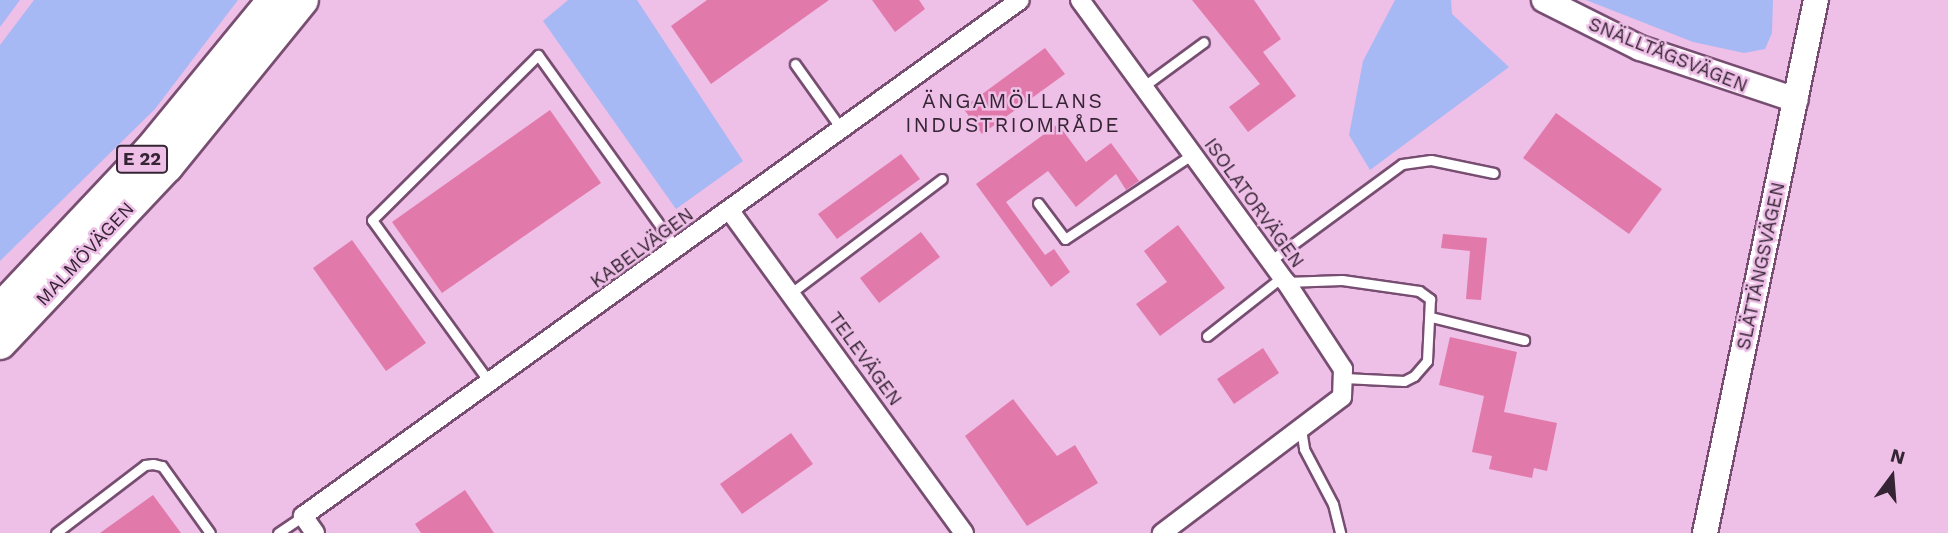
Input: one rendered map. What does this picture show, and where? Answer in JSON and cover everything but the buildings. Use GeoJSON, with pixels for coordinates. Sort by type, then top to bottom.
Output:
{"type":"FeatureCollection","features":[{"type":"Feature","properties":{"kind":"highway","name":"MALMÖVÄGEN"},"geometry":{"type":"LineString","coordinates":[[0,310],[150,151],[274,0]]}},
{"type":"Feature","properties":{"kind":"highway","name":"MALMÖVÄGEN"},"geometry":{"type":"LineString","coordinates":[[0,343],[167,166],[302,0]]}},
{"type":"Feature","properties":{"kind":"street","name":"ISOLATORVÄGEN"},"geometry":{"type":"LineString","coordinates":[[1080,0],[1339,357],[1344,378]]}},
{"type":"Feature","properties":{"kind":"street","name":"SNÄLLTÅGSVÄGEN"},"geometry":{"type":"LineString","coordinates":[[1544,0],[1651,52],[1796,100]]}},
{"type":"Feature","properties":{"kind":"street","name":"SLÄTTÄNGSVÄGEN"},"geometry":{"type":"LineString","coordinates":[[1705,533],[1816,0]]}},
{"type":"Feature","properties":{"kind":"street","name":"KABELVÄGEN"},"geometry":{"type":"LineString","coordinates":[[303,516],[842,130],[1008,4]]}},
{"type":"Feature","properties":{"kind":"street","name":"TELEVÄGEN"},"geometry":{"type":"LineString","coordinates":[[730,211],[964,533]]}},
{"type":"Feature","properties":{"kind":"street"},"geometry":{"type":"LineString","coordinates":[[1162,533],[1342,397],[1344,378]]}},
{"type":"Feature","properties":{"kind":"street"},"geometry":{"type":"LineString","coordinates":[[303,516],[315,533]]}},
{"type":"Feature","properties":{"kind":"lane"},"geometry":{"type":"LineString","coordinates":[[1144,86],[1204,42]]}},
{"type":"Feature","properties":{"kind":"lane"},"geometry":{"type":"LineString","coordinates":[[490,383],[372,220],[538,55],[677,249]]}},
{"type":"Feature","properties":{"kind":"lane"},"geometry":{"type":"LineString","coordinates":[[795,64],[842,130]]}},
{"type":"Feature","properties":{"kind":"lane"},"geometry":{"type":"LineString","coordinates":[[1038,203],[1065,239],[1193,154]]}},
{"type":"Feature","properties":{"kind":"lane"},"geometry":{"type":"LineString","coordinates":[[1270,261],[1402,164],[1432,160],[1494,173]]}},
{"type":"Feature","properties":{"kind":"lane"},"geometry":{"type":"LineString","coordinates":[[791,293],[942,179]]}},
{"type":"Feature","properties":{"kind":"lane"},"geometry":{"type":"LineString","coordinates":[[1207,336],[1284,279],[1342,280],[1419,291],[1430,299],[1427,361],[1414,376],[1404,381],[1344,378]]}},
{"type":"Feature","properties":{"kind":"lane"},"geometry":{"type":"LineString","coordinates":[[1431,317],[1524,340]]}},
{"type":"Feature","properties":{"kind":"lane"},"geometry":{"type":"LineString","coordinates":[[1301,428],[1304,449],[1333,504],[1340,533]]}},
{"type":"Feature","properties":{"kind":"lane"},"geometry":{"type":"LineString","coordinates":[[59,532],[145,465],[153,464],[162,466],[210,533]]}},
{"type":"Feature","properties":{"kind":"lane"},"geometry":{"type":"LineString","coordinates":[[278,533],[303,516]]}},
{"type":"Feature","properties":{"kind":"shaded area"},"geometry":{"type":"Polygon","coordinates":[[[0,0],[20,0],[0,27],[0,0]]]}},
{"type":"Feature","properties":{"kind":"shaded area"},"geometry":{"type":"Polygon","coordinates":[[[34,0],[238,0],[155,109],[0,261],[0,45],[34,0]]]}},
{"type":"Feature","properties":{"kind":"shaded area"},"geometry":{"type":"Polygon","coordinates":[[[568,0],[637,0],[743,161],[676,209],[543,21],[568,0]]]}},
{"type":"Feature","properties":{"kind":"shaded area"},"geometry":{"type":"Polygon","coordinates":[[[1395,0],[1451,0],[1452,14],[1509,67],[1370,170],[1349,135],[1363,61],[1395,0]]]}},
{"type":"Feature","properties":{"kind":"shaded area"},"geometry":{"type":"Polygon","coordinates":[[[1586,0],[1773,0],[1772,33],[1765,49],[1744,53],[1693,42],[1586,0]]]}},
{"type":"Feature","properties":{"kind":"district","name":"ÄNGAMÖLLANS INDUSTRIOMRÅDE"},"geometry":{"type":"Point","coordinates":[1013,113]}}]}
